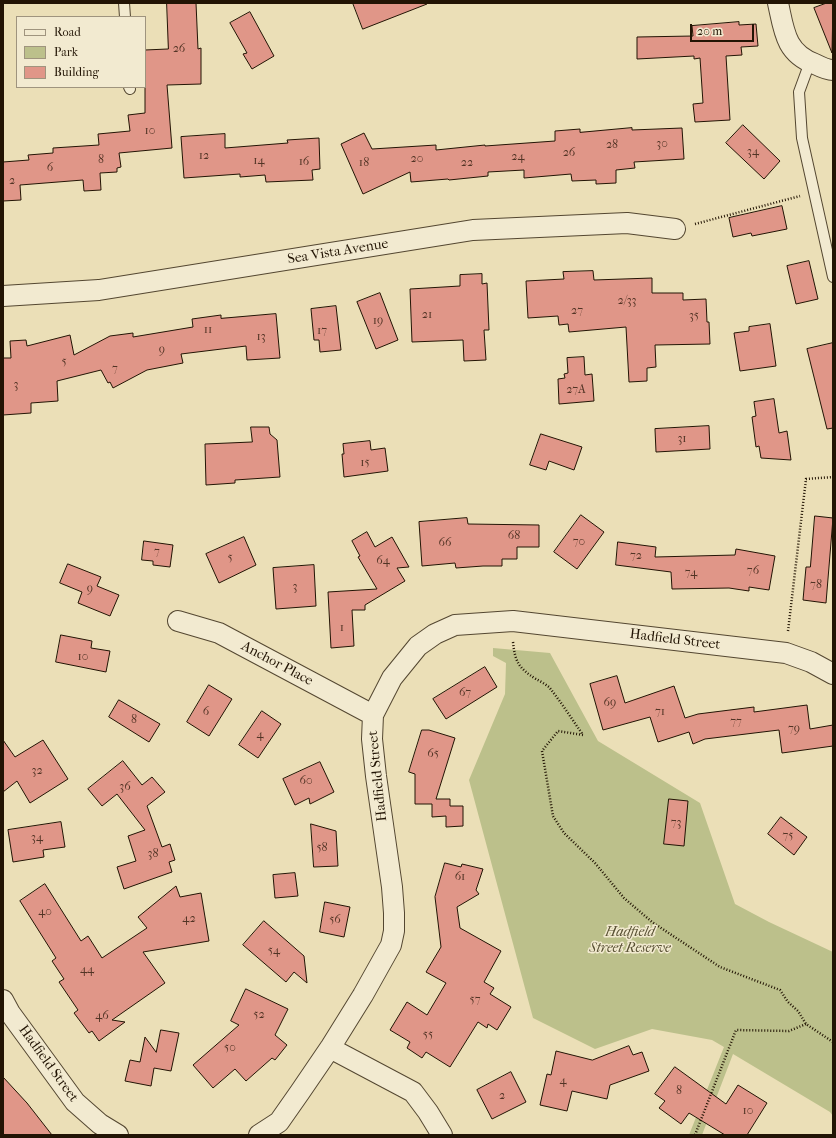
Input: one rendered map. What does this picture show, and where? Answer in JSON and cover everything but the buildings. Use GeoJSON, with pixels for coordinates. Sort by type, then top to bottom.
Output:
{"type":"FeatureCollection","features":[{"type":"Feature","properties":{"kind":"street"},"geometry":{"type":"LineString","coordinates":[[778,3],[786,38],[796,53],[810,62],[829,70],[833,70]]}},
{"type":"Feature","properties":{"kind":"street","name":"Sea Vista Avenue"},"geometry":{"type":"LineString","coordinates":[[3,296],[99,290],[473,230],[627,223],[675,229]]}},
{"type":"Feature","properties":{"kind":"street","name":"Anchor Place"},"geometry":{"type":"LineString","coordinates":[[178,621],[219,633],[373,715]]}},
{"type":"Feature","properties":{"kind":"street","name":"Hadfield Street"},"geometry":{"type":"LineString","coordinates":[[259,1135],[279,1122],[330,1048],[380,967],[391,945],[394,931],[392,887],[376,776],[372,739],[373,715],[392,678],[418,646],[435,634],[455,625],[513,621],[786,653],[811,662],[833,674]]}},
{"type":"Feature","properties":{"kind":"street","name":"Hadfield Street"},"geometry":{"type":"LineString","coordinates":[[3,1000],[10,1013],[75,1102],[100,1124],[118,1135]]}},
{"type":"Feature","properties":{"kind":"street"},"geometry":{"type":"LineString","coordinates":[[330,1048],[413,1092],[428,1112],[442,1135]]}},
{"type":"Feature","properties":{"kind":"lane"},"geometry":{"type":"LineString","coordinates":[[124,3],[125,16]]}},
{"type":"Feature","properties":{"kind":"lane"},"geometry":{"type":"LineString","coordinates":[[810,62],[799,92],[802,138],[833,277]]}},
{"type":"Feature","properties":{"kind":"path"},"geometry":{"type":"LineString","coordinates":[[675,229],[801,196]]}},
{"type":"Feature","properties":{"kind":"path"},"geometry":{"type":"LineString","coordinates":[[788,631],[806,479],[833,477]]}},
{"type":"Feature","properties":{"kind":"path"},"geometry":{"type":"LineString","coordinates":[[513,641],[515,658],[521,667],[529,675],[547,686],[570,714],[583,735],[558,731],[542,751],[553,816],[564,833],[595,862],[624,898],[652,922],[720,967],[780,990],[788,1002],[798,1011],[806,1024],[833,1042]]}},
{"type":"Feature","properties":{"kind":"path"},"geometry":{"type":"LineString","coordinates":[[695,1135],[736,1030],[788,1031],[806,1024]]}},
{"type":"Feature","properties":{"kind":"green space","name":"Hadfield Street Reserve"},"geometry":{"type":"Polygon","coordinates":[[[493,648],[550,653],[598,741],[700,803],[735,904],[769,922],[833,952],[833,1116],[830,1112],[733,1054],[702,1135],[689,1135],[724,1047],[712,1040],[652,1029],[595,1049],[533,1018],[469,780],[505,694],[506,663],[493,656],[493,648]]]}}]}
